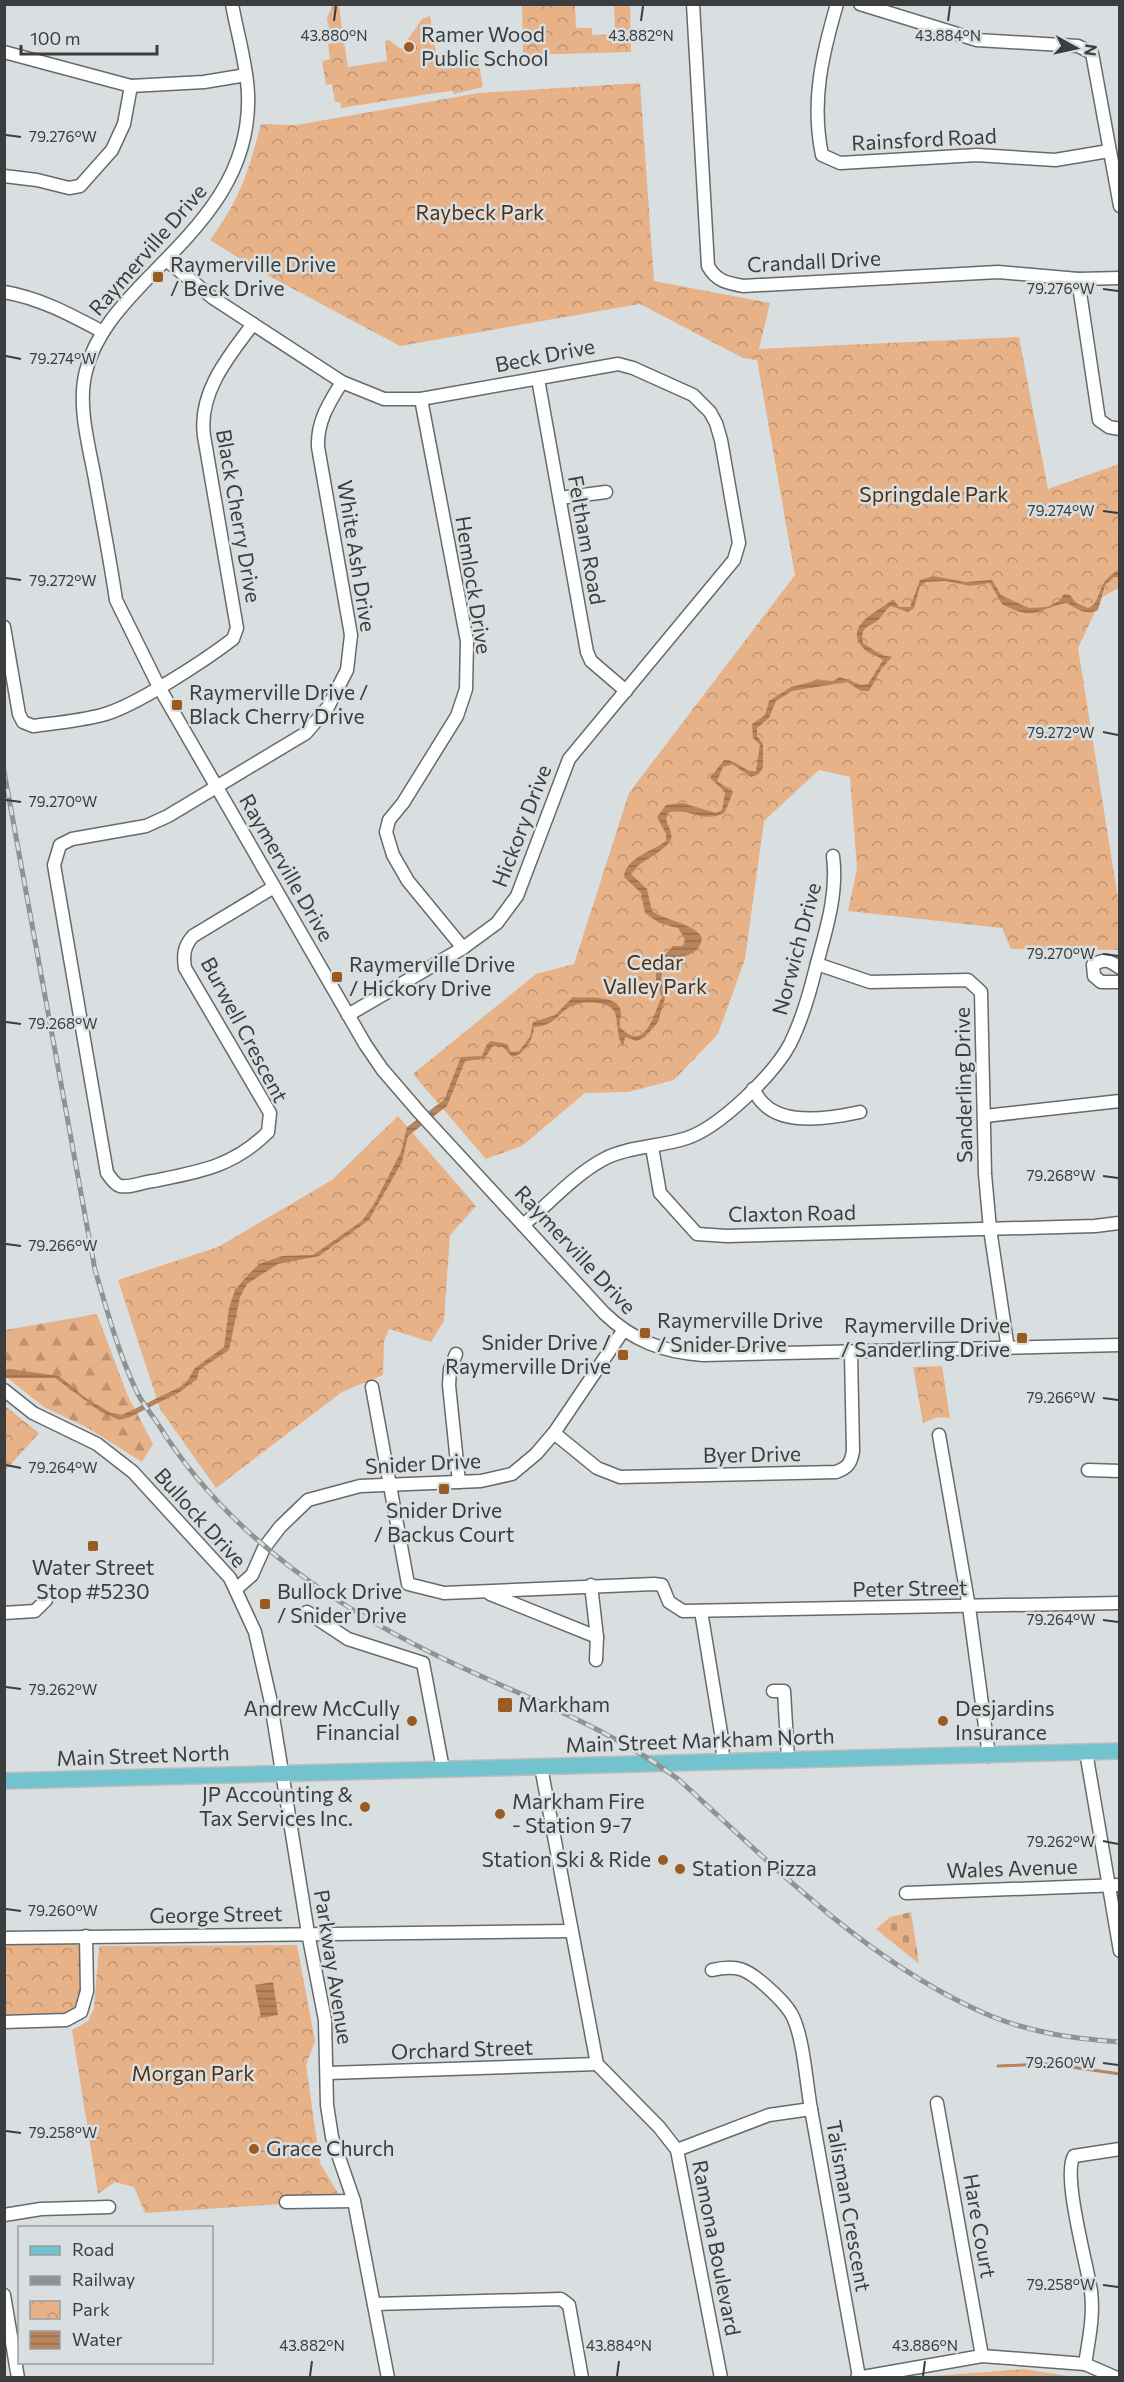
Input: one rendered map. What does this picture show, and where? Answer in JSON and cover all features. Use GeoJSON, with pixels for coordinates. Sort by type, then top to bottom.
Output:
{"type":"FeatureCollection","features":[{"type":"Feature","properties":{"kind":"main road","name":"Main Street Markham North"},"geometry":{"type":"LineString","coordinates":[[282,1773],[1119,1751]]}},
{"type":"Feature","properties":{"kind":"main road","name":"Main Street North"},"geometry":{"type":"LineString","coordinates":[[4,1781],[282,1773]]}},
{"type":"Feature","properties":{"kind":"street","name":"Raymerville Drive"},"geometry":{"type":"LineString","coordinates":[[232,4],[246,75],[246,132],[236,168],[225,190],[166,260],[127,300],[103,332],[85,374],[85,417],[116,600],[159,687],[348,1015],[382,1069],[419,1112],[623,1331],[650,1345],[685,1354],[851,1353],[1119,1345]]}},
{"type":"Feature","properties":{"kind":"street","name":"Crandall Drive"},"geometry":{"type":"LineString","coordinates":[[693,4],[708,266],[713,275],[725,283],[743,286],[999,272],[1077,279],[1119,279]]}},
{"type":"Feature","properties":{"kind":"street","name":"Rainsford Road"},"geometry":{"type":"LineString","coordinates":[[837,4],[818,75],[818,129],[822,155],[828,160],[840,163],[1004,155],[1055,160],[1109,151]]}},
{"type":"Feature","properties":{"kind":"street"},"geometry":{"type":"LineString","coordinates":[[860,4],[976,40],[1086,49],[1092,53],[1119,206]]}},
{"type":"Feature","properties":{"kind":"street"},"geometry":{"type":"LineString","coordinates":[[4,52],[131,86],[197,83],[246,75]]}},
{"type":"Feature","properties":{"kind":"street"},"geometry":{"type":"LineString","coordinates":[[4,176],[37,180],[69,188],[80,186],[112,150],[124,124],[131,86]]}},
{"type":"Feature","properties":{"kind":"street","name":"Beck Drive"},"geometry":{"type":"LineString","coordinates":[[166,260],[213,298],[342,382],[384,399],[421,399],[538,379],[604,364],[625,366],[693,395],[716,423],[739,543],[737,556],[626,691]]}},
{"type":"Feature","properties":{"kind":"street"},"geometry":{"type":"LineString","coordinates":[[1077,279],[1099,420],[1109,427],[1119,429]]}},
{"type":"Feature","properties":{"kind":"street"},"geometry":{"type":"LineString","coordinates":[[4,292],[27,296],[42,302],[103,332]]}},
{"type":"Feature","properties":{"kind":"street","name":"Black Cherry Drive"},"geometry":{"type":"LineString","coordinates":[[159,687],[228,643],[236,634],[235,609],[203,430],[203,413],[204,404],[221,369],[253,324]]}},
{"type":"Feature","properties":{"kind":"street","name":"Feltham Road"},"geometry":{"type":"LineString","coordinates":[[538,379],[586,652],[591,661],[626,691]]}},
{"type":"Feature","properties":{"kind":"street","name":"White Ash Drive"},"geometry":{"type":"LineString","coordinates":[[216,786],[306,733],[328,707],[347,670],[351,635],[320,458],[318,432],[325,409],[342,382]]}},
{"type":"Feature","properties":{"kind":"street","name":"Hemlock Drive"},"geometry":{"type":"LineString","coordinates":[[421,399],[466,641],[466,689],[457,716],[409,794],[389,820],[386,832],[393,855],[408,881],[462,948]]}},
{"type":"Feature","properties":{"kind":"street"},"geometry":{"type":"LineString","coordinates":[[560,498],[606,492]]}},
{"type":"Feature","properties":{"kind":"street"},"geometry":{"type":"LineString","coordinates":[[4,627],[19,714],[23,722],[33,726],[103,715],[159,687]]}},
{"type":"Feature","properties":{"kind":"street","name":"Hickory Drive"},"geometry":{"type":"LineString","coordinates":[[348,1015],[462,948],[497,923],[509,908],[535,853],[564,769],[576,749],[626,691]]}},
{"type":"Feature","properties":{"kind":"street","name":"Burwell Crescent"},"geometry":{"type":"LineString","coordinates":[[216,786],[158,821],[129,830],[72,839],[60,845],[55,856],[54,865],[107,1173],[113,1182],[121,1186],[135,1186],[203,1172],[250,1147],[268,1132],[270,1113],[185,968],[183,955],[186,943],[193,936],[274,887]]}},
{"type":"Feature","properties":{"kind":"street","name":"Norwich Drive"},"geometry":{"type":"LineString","coordinates":[[523,1225],[604,1159],[623,1151],[652,1147],[689,1137],[708,1127],[753,1089],[790,1042],[817,964],[836,884],[833,856]]}},
{"type":"Feature","properties":{"kind":"street"},"geometry":{"type":"LineString","coordinates":[[1119,968],[1109,960],[1102,960],[1093,966],[1094,976],[1101,982],[1119,982]]}},
{"type":"Feature","properties":{"kind":"street","name":"Sanderling Drive"},"geometry":{"type":"LineString","coordinates":[[817,964],[870,982],[968,980],[981,992],[984,1005],[985,1174],[990,1229],[1008,1349]]}},
{"type":"Feature","properties":{"kind":"street"},"geometry":{"type":"LineString","coordinates":[[753,1089],[764,1105],[785,1117],[839,1117],[860,1112]]}},
{"type":"Feature","properties":{"kind":"street"},"geometry":{"type":"LineString","coordinates":[[985,1116],[1119,1101]]}},
{"type":"Feature","properties":{"kind":"street","name":"Claxton Road"},"geometry":{"type":"LineString","coordinates":[[652,1147],[660,1193],[697,1234],[728,1236],[1119,1223]]}},
{"type":"Feature","properties":{"kind":"street","name":"Snider Drive"},"geometry":{"type":"LineString","coordinates":[[236,1589],[252,1575],[264,1548],[280,1527],[308,1500],[346,1488],[388,1484],[481,1481],[512,1474],[536,1454],[554,1433],[623,1331]]}},
{"type":"Feature","properties":{"kind":"street","name":"Byer Drive"},"geometry":{"type":"LineString","coordinates":[[554,1433],[597,1468],[620,1478],[836,1472],[846,1468],[852,1461],[851,1353]]}},
{"type":"Feature","properties":{"kind":"street"},"geometry":{"type":"LineString","coordinates":[[456,1354],[450,1369],[448,1384],[459,1482]]}},
{"type":"Feature","properties":{"kind":"street"},"geometry":{"type":"LineString","coordinates":[[372,1387],[408,1584],[444,1593],[486,1593],[591,1585],[597,1637],[596,1660]]}},
{"type":"Feature","properties":{"kind":"street","name":"Bullock Drive"},"geometry":{"type":"LineString","coordinates":[[5,1390],[33,1413],[97,1444],[132,1472],[230,1578],[259,1647],[282,1773]]}},
{"type":"Feature","properties":{"kind":"street"},"geometry":{"type":"LineString","coordinates":[[939,1435],[969,1607],[989,1756]]}},
{"type":"Feature","properties":{"kind":"street"},"geometry":{"type":"LineString","coordinates":[[1088,1470],[1119,1471]]}},
{"type":"Feature","properties":{"kind":"street","name":"Peter Street"},"geometry":{"type":"LineString","coordinates":[[591,1585],[662,1585],[674,1607],[683,1611],[1119,1603]]}},
{"type":"Feature","properties":{"kind":"street"},"geometry":{"type":"LineString","coordinates":[[486,1593],[597,1637]]}},
{"type":"Feature","properties":{"kind":"street"},"geometry":{"type":"LineString","coordinates":[[4,1613],[35,1611],[46,1600]]}},
{"type":"Feature","properties":{"kind":"street"},"geometry":{"type":"LineString","coordinates":[[701,1611],[722,1739],[723,1762]]}},
{"type":"Feature","properties":{"kind":"street"},"geometry":{"type":"LineString","coordinates":[[307,1612],[348,1639],[423,1663],[443,1769]]}},
{"type":"Feature","properties":{"kind":"street"},"geometry":{"type":"LineString","coordinates":[[773,1691],[784,1691],[788,1759]]}},
{"type":"Feature","properties":{"kind":"street"},"geometry":{"type":"LineString","coordinates":[[1086,1752],[1114,1885],[1119,1951]]}},
{"type":"Feature","properties":{"kind":"street"},"geometry":{"type":"LineString","coordinates":[[541,1767],[597,2064]]}},
{"type":"Feature","properties":{"kind":"street","name":"Parkway Avenue"},"geometry":{"type":"LineString","coordinates":[[282,1773],[308,1933],[325,2020],[327,2105],[332,2138],[354,2201],[388,2378]]}},
{"type":"Feature","properties":{"kind":"street","name":"Wales Avenue"},"geometry":{"type":"LineString","coordinates":[[906,1893],[1114,1885]]}},
{"type":"Feature","properties":{"kind":"street","name":"George Street"},"geometry":{"type":"LineString","coordinates":[[4,1938],[572,1932]]}},
{"type":"Feature","properties":{"kind":"street"},"geometry":{"type":"LineString","coordinates":[[4,2022],[66,2020],[81,2012],[87,1990],[86,1936]]}},
{"type":"Feature","properties":{"kind":"street"},"geometry":{"type":"LineString","coordinates":[[712,1970],[736,1966],[746,1969],[777,1996],[789,2010],[796,2025],[811,2109]]}},
{"type":"Feature","properties":{"kind":"street","name":"Orchard Street"},"geometry":{"type":"LineString","coordinates":[[328,2073],[597,2064]]}},
{"type":"Feature","properties":{"kind":"street","name":"Ramona Boulevard"},"geometry":{"type":"LineString","coordinates":[[597,2064],[659,2127],[677,2150],[721,2378]]}},
{"type":"Feature","properties":{"kind":"street","name":"Hare Court"},"geometry":{"type":"LineString","coordinates":[[937,2103],[982,2356]]}},
{"type":"Feature","properties":{"kind":"street","name":"Talisman Crescent"},"geometry":{"type":"LineString","coordinates":[[677,2150],[770,2115],[811,2109],[858,2377]]}},
{"type":"Feature","properties":{"kind":"street"},"geometry":{"type":"LineString","coordinates":[[1084,2364],[1092,2329],[1091,2292],[1071,2185],[1070,2162],[1074,2156],[1119,2149]]}},
{"type":"Feature","properties":{"kind":"street"},"geometry":{"type":"LineString","coordinates":[[286,2202],[354,2201]]}},
{"type":"Feature","properties":{"kind":"street"},"geometry":{"type":"LineString","coordinates":[[4,2215],[41,2209],[109,2207]]}},
{"type":"Feature","properties":{"kind":"street"},"geometry":{"type":"LineString","coordinates":[[4,2295],[18,2378]]}},
{"type":"Feature","properties":{"kind":"street"},"geometry":{"type":"LineString","coordinates":[[374,2304],[561,2298],[568,2303],[571,2312],[582,2378]]}},
{"type":"Feature","properties":{"kind":"street"},"geometry":{"type":"LineString","coordinates":[[858,2377],[982,2356],[1084,2364],[1118,2378]]}},
{"type":"Feature","properties":{"kind":"green space"},"geometry":{"type":"Polygon","coordinates":[[[333,4],[339,5],[343,35],[331,37],[327,18],[333,4]]]}},
{"type":"Feature","properties":{"kind":"green space"},"geometry":{"type":"Polygon","coordinates":[[[522,5],[575,5],[576,28],[592,28],[592,35],[615,34],[614,5],[630,5],[631,52],[523,55],[522,5]]]}},
{"type":"Feature","properties":{"kind":"green space"},"geometry":{"type":"Polygon","coordinates":[[[430,16],[438,65],[478,59],[483,87],[454,94],[453,91],[442,92],[341,108],[340,102],[335,102],[332,84],[326,85],[322,61],[330,59],[328,44],[344,41],[348,67],[387,61],[385,41],[389,40],[401,49],[422,19],[430,16]]]}},
{"type":"Feature","properties":{"kind":"green space"},"geometry":{"type":"Polygon","coordinates":[[[640,83],[654,281],[770,303],[759,349],[1019,337],[1048,489],[1119,464],[1119,588],[1102,597],[1078,648],[1119,905],[1119,950],[1011,949],[1002,928],[848,911],[857,868],[850,777],[819,770],[764,821],[745,959],[718,1034],[674,1080],[628,1092],[585,1093],[522,1146],[486,1159],[413,1074],[536,974],[574,964],[629,793],[795,575],[757,360],[743,358],[640,304],[400,346],[256,269],[210,240],[229,211],[242,185],[261,124],[296,125],[479,93],[640,83]]]}},
{"type":"Feature","properties":{"kind":"green space"},"geometry":{"type":"Polygon","coordinates":[[[398,1116],[476,1206],[450,1235],[444,1321],[431,1342],[389,1329],[384,1341],[383,1375],[342,1392],[216,1488],[160,1409],[118,1280],[218,1247],[332,1180],[398,1116]]]}},
{"type":"Feature","properties":{"kind":"green space"},"geometry":{"type":"Polygon","coordinates":[[[97,1314],[127,1394],[153,1444],[142,1462],[88,1428],[44,1407],[5,1376],[5,1330],[97,1314]]]}},
{"type":"Feature","properties":{"kind":"green space"},"geometry":{"type":"Polygon","coordinates":[[[942,1366],[950,1418],[938,1417],[923,1423],[913,1367],[942,1366]]]}},
{"type":"Feature","properties":{"kind":"green space"},"geometry":{"type":"Polygon","coordinates":[[[5,1406],[39,1433],[5,1471],[5,1406]]]}},
{"type":"Feature","properties":{"kind":"green space"},"geometry":{"type":"Polygon","coordinates":[[[911,1912],[919,1964],[876,1929],[890,1917],[911,1912]]]}},
{"type":"Feature","properties":{"kind":"green space"},"geometry":{"type":"Polygon","coordinates":[[[73,1942],[80,1947],[83,1975],[82,1994],[75,2009],[68,2014],[5,2016],[4,1943],[73,1942]]]}},
{"type":"Feature","properties":{"kind":"green space","name":"Morgan Park"},"geometry":{"type":"Polygon","coordinates":[[[297,1945],[315,2041],[306,2065],[320,2163],[342,2200],[145,2213],[134,2187],[115,2182],[98,2194],[72,2030],[88,2021],[94,2008],[99,1946],[297,1945]]]}},
{"type":"Feature","properties":{"kind":"green space"},"geometry":{"type":"Polygon","coordinates":[[[1023,2369],[1075,2377],[920,2377],[1023,2369]]]}},
{"type":"Feature","properties":{"kind":"water"},"geometry":{"type":"Polygon","coordinates":[[[1119,571],[1119,577],[1114,577],[1105,585],[1098,610],[1094,612],[1082,611],[1067,603],[1036,612],[1023,613],[1002,604],[990,583],[970,586],[946,581],[926,582],[920,586],[914,608],[908,612],[891,606],[863,632],[863,643],[881,655],[892,657],[882,668],[869,691],[861,691],[847,682],[792,691],[776,701],[769,718],[757,728],[757,736],[763,744],[763,767],[759,774],[751,777],[732,764],[723,767],[717,781],[733,792],[725,812],[710,817],[675,811],[668,813],[666,819],[671,831],[671,839],[668,844],[631,874],[647,889],[652,911],[692,928],[702,937],[698,949],[664,964],[661,979],[665,998],[658,1022],[645,1037],[637,1041],[625,1037],[623,1047],[612,1009],[602,1004],[584,1003],[568,1008],[551,1022],[534,1027],[528,1046],[517,1055],[512,1057],[503,1047],[493,1046],[484,1059],[465,1061],[447,1106],[408,1136],[402,1162],[369,1220],[319,1256],[278,1264],[247,1284],[240,1297],[229,1350],[199,1370],[197,1379],[180,1392],[130,1417],[119,1420],[101,1412],[55,1378],[5,1378],[5,1370],[10,1369],[59,1376],[87,1399],[111,1413],[122,1415],[178,1388],[186,1383],[195,1368],[224,1347],[229,1308],[235,1290],[259,1264],[282,1256],[313,1255],[362,1221],[374,1204],[401,1152],[407,1127],[444,1100],[461,1057],[482,1056],[487,1044],[491,1041],[507,1044],[511,1052],[519,1051],[530,1037],[533,1022],[555,1015],[573,997],[601,998],[614,1002],[619,1006],[621,1012],[620,1027],[629,1034],[636,1036],[643,1034],[662,997],[656,981],[656,965],[673,946],[683,946],[685,939],[678,928],[659,923],[645,913],[641,893],[624,877],[626,870],[634,860],[666,841],[666,834],[657,817],[666,805],[682,803],[716,813],[722,810],[725,792],[710,778],[724,760],[756,771],[760,745],[753,738],[752,724],[765,715],[769,701],[791,687],[818,680],[833,681],[840,677],[861,685],[868,684],[883,660],[863,648],[858,639],[857,632],[866,618],[893,599],[899,607],[910,607],[920,580],[933,576],[965,582],[992,580],[1001,595],[1029,608],[1047,607],[1059,601],[1064,594],[1070,595],[1076,603],[1088,608],[1096,601],[1106,580],[1119,571]]]}},
{"type":"Feature","properties":{"kind":"water"},"geometry":{"type":"Polygon","coordinates":[[[273,1982],[278,2015],[261,2018],[255,1985],[273,1982]]]}},
{"type":"Feature","properties":{"kind":"waterway"},"geometry":{"type":"LineString","coordinates":[[998,2066],[1050,2064],[1120,2074]]}},
{"type":"Feature","properties":{"kind":"railway"},"geometry":{"type":"LineString","coordinates":[[4,771],[95,1270],[118,1346],[138,1394],[186,1465],[218,1502],[291,1568],[373,1622],[461,1667],[600,1731],[678,1779],[825,1911],[864,1942],[905,1970],[947,1995],[1007,2022],[1054,2034],[1120,2042]]}},
{"type":"Feature","properties":{"kind":"place","name":"Ramer Wood Public School"},"geometry":{"type":"Point","coordinates":[409,47]}},
{"type":"Feature","properties":{"kind":"place","name":"Raymerville Drive / Beck Drive"},"geometry":{"type":"Point","coordinates":[158,277]}},
{"type":"Feature","properties":{"kind":"place","name":"Raymerville Drive / Black Cherry Drive"},"geometry":{"type":"Point","coordinates":[177,705]}},
{"type":"Feature","properties":{"kind":"place","name":"Raymerville Drive / Hickory Drive"},"geometry":{"type":"Point","coordinates":[337,977]}},
{"type":"Feature","properties":{"kind":"place","name":"Raymerville Drive / Snider Drive"},"geometry":{"type":"Point","coordinates":[645,1333]}},
{"type":"Feature","properties":{"kind":"place","name":"Raymerville Drive / Sanderling Drive"},"geometry":{"type":"Point","coordinates":[1022,1338]}},
{"type":"Feature","properties":{"kind":"place","name":"Snider Drive / Raymerville Drive"},"geometry":{"type":"Point","coordinates":[623,1355]}},
{"type":"Feature","properties":{"kind":"place","name":"Snider Drive / Backus Court"},"geometry":{"type":"Point","coordinates":[444,1489]}},
{"type":"Feature","properties":{"kind":"place","name":"Water Street Stop #5230"},"geometry":{"type":"Point","coordinates":[93,1546]}},
{"type":"Feature","properties":{"kind":"place","name":"Bullock Drive / Snider Drive"},"geometry":{"type":"Point","coordinates":[265,1604]}},
{"type":"Feature","properties":{"kind":"place","name":"Markham"},"geometry":{"type":"Point","coordinates":[505,1705]}},
{"type":"Feature","properties":{"kind":"place","name":"Andrew McCully Financial"},"geometry":{"type":"Point","coordinates":[412,1721]}},
{"type":"Feature","properties":{"kind":"place","name":"Desjardins Insurance"},"geometry":{"type":"Point","coordinates":[943,1721]}},
{"type":"Feature","properties":{"kind":"place","name":"JP Accounting & Tax Services Inc."},"geometry":{"type":"Point","coordinates":[365,1807]}},
{"type":"Feature","properties":{"kind":"place","name":"Markham Fire - Station 9-7"},"geometry":{"type":"Point","coordinates":[500,1814]}},
{"type":"Feature","properties":{"kind":"place","name":"Station Ski & Ride"},"geometry":{"type":"Point","coordinates":[663,1860]}},
{"type":"Feature","properties":{"kind":"place","name":"Station Pizza"},"geometry":{"type":"Point","coordinates":[680,1869]}},
{"type":"Feature","properties":{"kind":"place","name":"Grace Church"},"geometry":{"type":"Point","coordinates":[254,2149]}},
{"type":"Feature","properties":{"kind":"park label","name":"Raybeck Park"},"geometry":{"type":"Point","coordinates":[480,213]}},
{"type":"Feature","properties":{"kind":"park label","name":"Springdale Park"},"geometry":{"type":"Point","coordinates":[934,495]}},
{"type":"Feature","properties":{"kind":"park label","name":"Cedar Valley Park"},"geometry":{"type":"Point","coordinates":[655,975]}}]}
